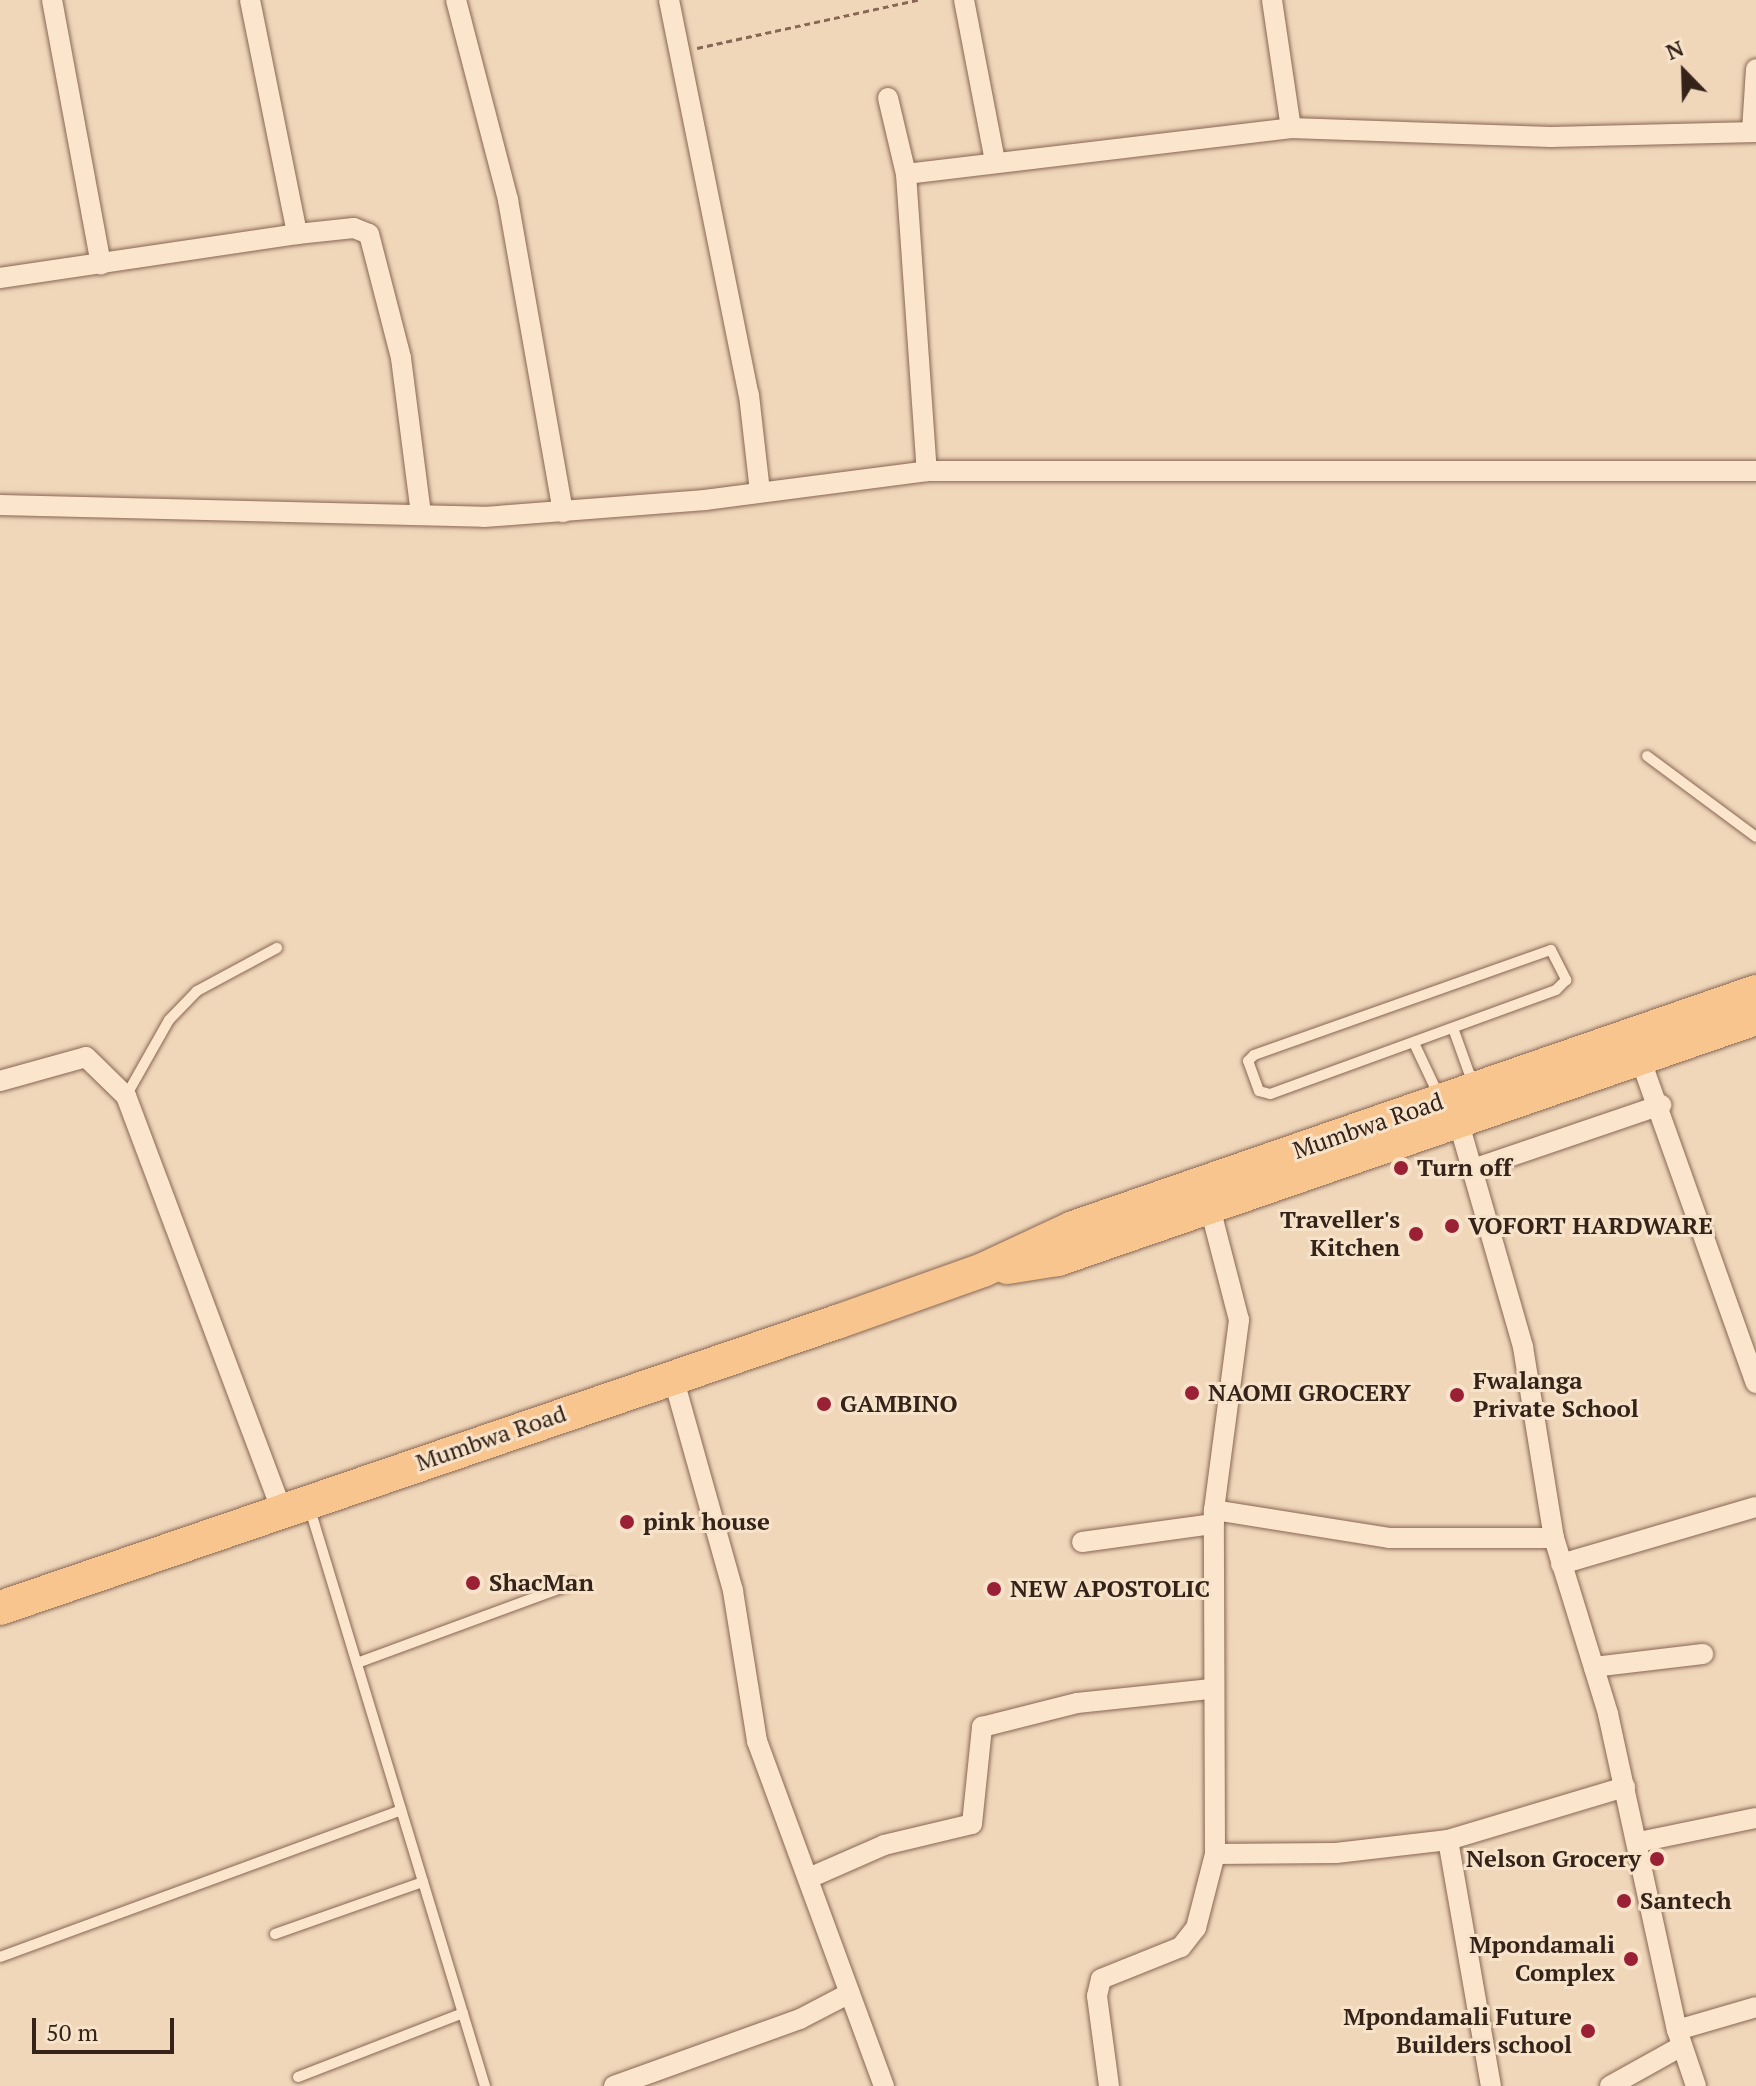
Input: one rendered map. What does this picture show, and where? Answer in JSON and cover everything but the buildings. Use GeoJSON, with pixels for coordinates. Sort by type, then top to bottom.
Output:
{"type":"FeatureCollection","features":[{"type":"Feature","properties":{"kind":"main road","name":"Mumbwa Road"},"geometry":{"type":"LineString","coordinates":[[0,1608],[294,1504],[983,1270],[1062,1231],[1456,1102],[1756,992]]}},
{"type":"Feature","properties":{"kind":"main road","name":"Mumbwa Road"},"geometry":{"type":"LineString","coordinates":[[983,1270],[1058,1259],[1210,1208],[1456,1102],[1640,1058],[1756,1018]]}},
{"type":"Feature","properties":{"kind":"street"},"geometry":{"type":"LineString","coordinates":[[52,0],[101,264]]}},
{"type":"Feature","properties":{"kind":"street"},"geometry":{"type":"LineString","coordinates":[[250,0],[297,234]]}},
{"type":"Feature","properties":{"kind":"street"},"geometry":{"type":"LineString","coordinates":[[456,0],[508,200],[563,512]]}},
{"type":"Feature","properties":{"kind":"street"},"geometry":{"type":"LineString","coordinates":[[669,0],[749,395],[760,491]]}},
{"type":"Feature","properties":{"kind":"street"},"geometry":{"type":"LineString","coordinates":[[964,0],[995,161]]}},
{"type":"Feature","properties":{"kind":"street"},"geometry":{"type":"LineString","coordinates":[[1272,0],[1291,128]]}},
{"type":"Feature","properties":{"kind":"street"},"geometry":{"type":"LineString","coordinates":[[906,174],[1291,128],[1551,137],[1754,132],[1756,69]]}},
{"type":"Feature","properties":{"kind":"street"},"geometry":{"type":"LineString","coordinates":[[888,98],[906,174],[927,471]]}},
{"type":"Feature","properties":{"kind":"street"},"geometry":{"type":"LineString","coordinates":[[0,278],[354,228],[378,247],[421,514]]}},
{"type":"Feature","properties":{"kind":"street"},"geometry":{"type":"LineString","coordinates":[[0,505],[421,514],[563,512],[927,471],[1756,471]]}},
{"type":"Feature","properties":{"kind":"street"},"geometry":{"type":"LineString","coordinates":[[0,1081],[86,1057],[126,1096],[294,1504]]}},
{"type":"Feature","properties":{"kind":"street"},"geometry":{"type":"LineString","coordinates":[[1640,1058],[1661,1105],[1756,1383]]}},
{"type":"Feature","properties":{"kind":"street"},"geometry":{"type":"LineString","coordinates":[[1456,1102],[1523,1347],[1554,1538],[1594,1667],[1639,1842],[1680,2038],[1696,2086]]}},
{"type":"Feature","properties":{"kind":"street"},"geometry":{"type":"LineString","coordinates":[[1473,1169],[1661,1105]]}},
{"type":"Feature","properties":{"kind":"street"},"geometry":{"type":"LineString","coordinates":[[1109,2086],[1097,1996],[1101,1979],[1181,1947],[1196,1928],[1215,1854],[1211,1689],[1214,1517],[1239,1320],[1210,1208]]}},
{"type":"Feature","properties":{"kind":"street"},"geometry":{"type":"LineString","coordinates":[[673,1377],[733,1591],[757,1741],[884,2086]]}},
{"type":"Feature","properties":{"kind":"street"},"geometry":{"type":"LineString","coordinates":[[1561,1564],[1756,1507]]}},
{"type":"Feature","properties":{"kind":"street"},"geometry":{"type":"LineString","coordinates":[[1082,1542],[1214,1517],[1389,1538],[1554,1538]]}},
{"type":"Feature","properties":{"kind":"street"},"geometry":{"type":"LineString","coordinates":[[1594,1667],[1703,1654]]}},
{"type":"Feature","properties":{"kind":"street"},"geometry":{"type":"LineString","coordinates":[[809,1878],[884,1845],[972,1824],[982,1727],[1077,1703],[1211,1689]]}},
{"type":"Feature","properties":{"kind":"street"},"geometry":{"type":"LineString","coordinates":[[1215,1854],[1336,1853],[1448,1840],[1625,1787]]}},
{"type":"Feature","properties":{"kind":"street"},"geometry":{"type":"LineString","coordinates":[[1639,1842],[1756,1818]]}},
{"type":"Feature","properties":{"kind":"street"},"geometry":{"type":"LineString","coordinates":[[1448,1840],[1491,2086]]}},
{"type":"Feature","properties":{"kind":"street"},"geometry":{"type":"LineString","coordinates":[[614,2086],[800,2019],[850,1993]]}},
{"type":"Feature","properties":{"kind":"street"},"geometry":{"type":"LineString","coordinates":[[1610,2086],[1680,2038],[1756,2007]]}},
{"type":"Feature","properties":{"kind":"lane"},"geometry":{"type":"LineString","coordinates":[[1647,756],[1756,837]]}},
{"type":"Feature","properties":{"kind":"lane"},"geometry":{"type":"LineString","coordinates":[[126,1096],[169,1020],[197,991],[277,948]]}},
{"type":"Feature","properties":{"kind":"lane"},"geometry":{"type":"LineString","coordinates":[[1559,952],[1566,980],[1556,990],[1453,1028],[1270,1094],[1259,1091],[1248,1061],[1559,952]]}},
{"type":"Feature","properties":{"kind":"lane"},"geometry":{"type":"LineString","coordinates":[[1453,1028],[1456,1102]]}},
{"type":"Feature","properties":{"kind":"lane"},"geometry":{"type":"LineString","coordinates":[[1414,1043],[1456,1102]]}},
{"type":"Feature","properties":{"kind":"lane"},"geometry":{"type":"LineString","coordinates":[[294,1504],[357,1663],[485,2086]]}},
{"type":"Feature","properties":{"kind":"lane"},"geometry":{"type":"LineString","coordinates":[[357,1663],[572,1584]]}},
{"type":"Feature","properties":{"kind":"lane"},"geometry":{"type":"LineString","coordinates":[[0,1957],[401,1810]]}},
{"type":"Feature","properties":{"kind":"lane"},"geometry":{"type":"LineString","coordinates":[[275,1934],[423,1882]]}},
{"type":"Feature","properties":{"kind":"lane"},"geometry":{"type":"LineString","coordinates":[[298,2077],[463,2013]]}},
{"type":"Feature","properties":{"kind":"path"},"geometry":{"type":"LineString","coordinates":[[678,51],[918,0]]}},
{"type":"Feature","properties":{"kind":"place","name":"Turn off"},"geometry":{"type":"Point","coordinates":[1401,1168]}},
{"type":"Feature","properties":{"kind":"place","name":"VOFORT HARDWARE"},"geometry":{"type":"Point","coordinates":[1452,1226]}},
{"type":"Feature","properties":{"kind":"place","name":"Traveller's Kitchen"},"geometry":{"type":"Point","coordinates":[1416,1234]}},
{"type":"Feature","properties":{"kind":"place","name":"NAOMI GROCERY"},"geometry":{"type":"Point","coordinates":[1192,1393]}},
{"type":"Feature","properties":{"kind":"place","name":"Fwalanga Private School"},"geometry":{"type":"Point","coordinates":[1457,1395]}},
{"type":"Feature","properties":{"kind":"place","name":"GAMBINO"},"geometry":{"type":"Point","coordinates":[824,1404]}},
{"type":"Feature","properties":{"kind":"place","name":"pink house"},"geometry":{"type":"Point","coordinates":[627,1522]}},
{"type":"Feature","properties":{"kind":"place","name":"ShacMan"},"geometry":{"type":"Point","coordinates":[473,1583]}},
{"type":"Feature","properties":{"kind":"place","name":"NEW APOSTOLIC"},"geometry":{"type":"Point","coordinates":[994,1589]}},
{"type":"Feature","properties":{"kind":"place","name":"Nelson Grocery"},"geometry":{"type":"Point","coordinates":[1657,1859]}},
{"type":"Feature","properties":{"kind":"place","name":"Santech"},"geometry":{"type":"Point","coordinates":[1624,1901]}},
{"type":"Feature","properties":{"kind":"place","name":"Mpondamali Complex"},"geometry":{"type":"Point","coordinates":[1631,1959]}},
{"type":"Feature","properties":{"kind":"place","name":"Mpondamali Future Builders school"},"geometry":{"type":"Point","coordinates":[1588,2031]}}]}
